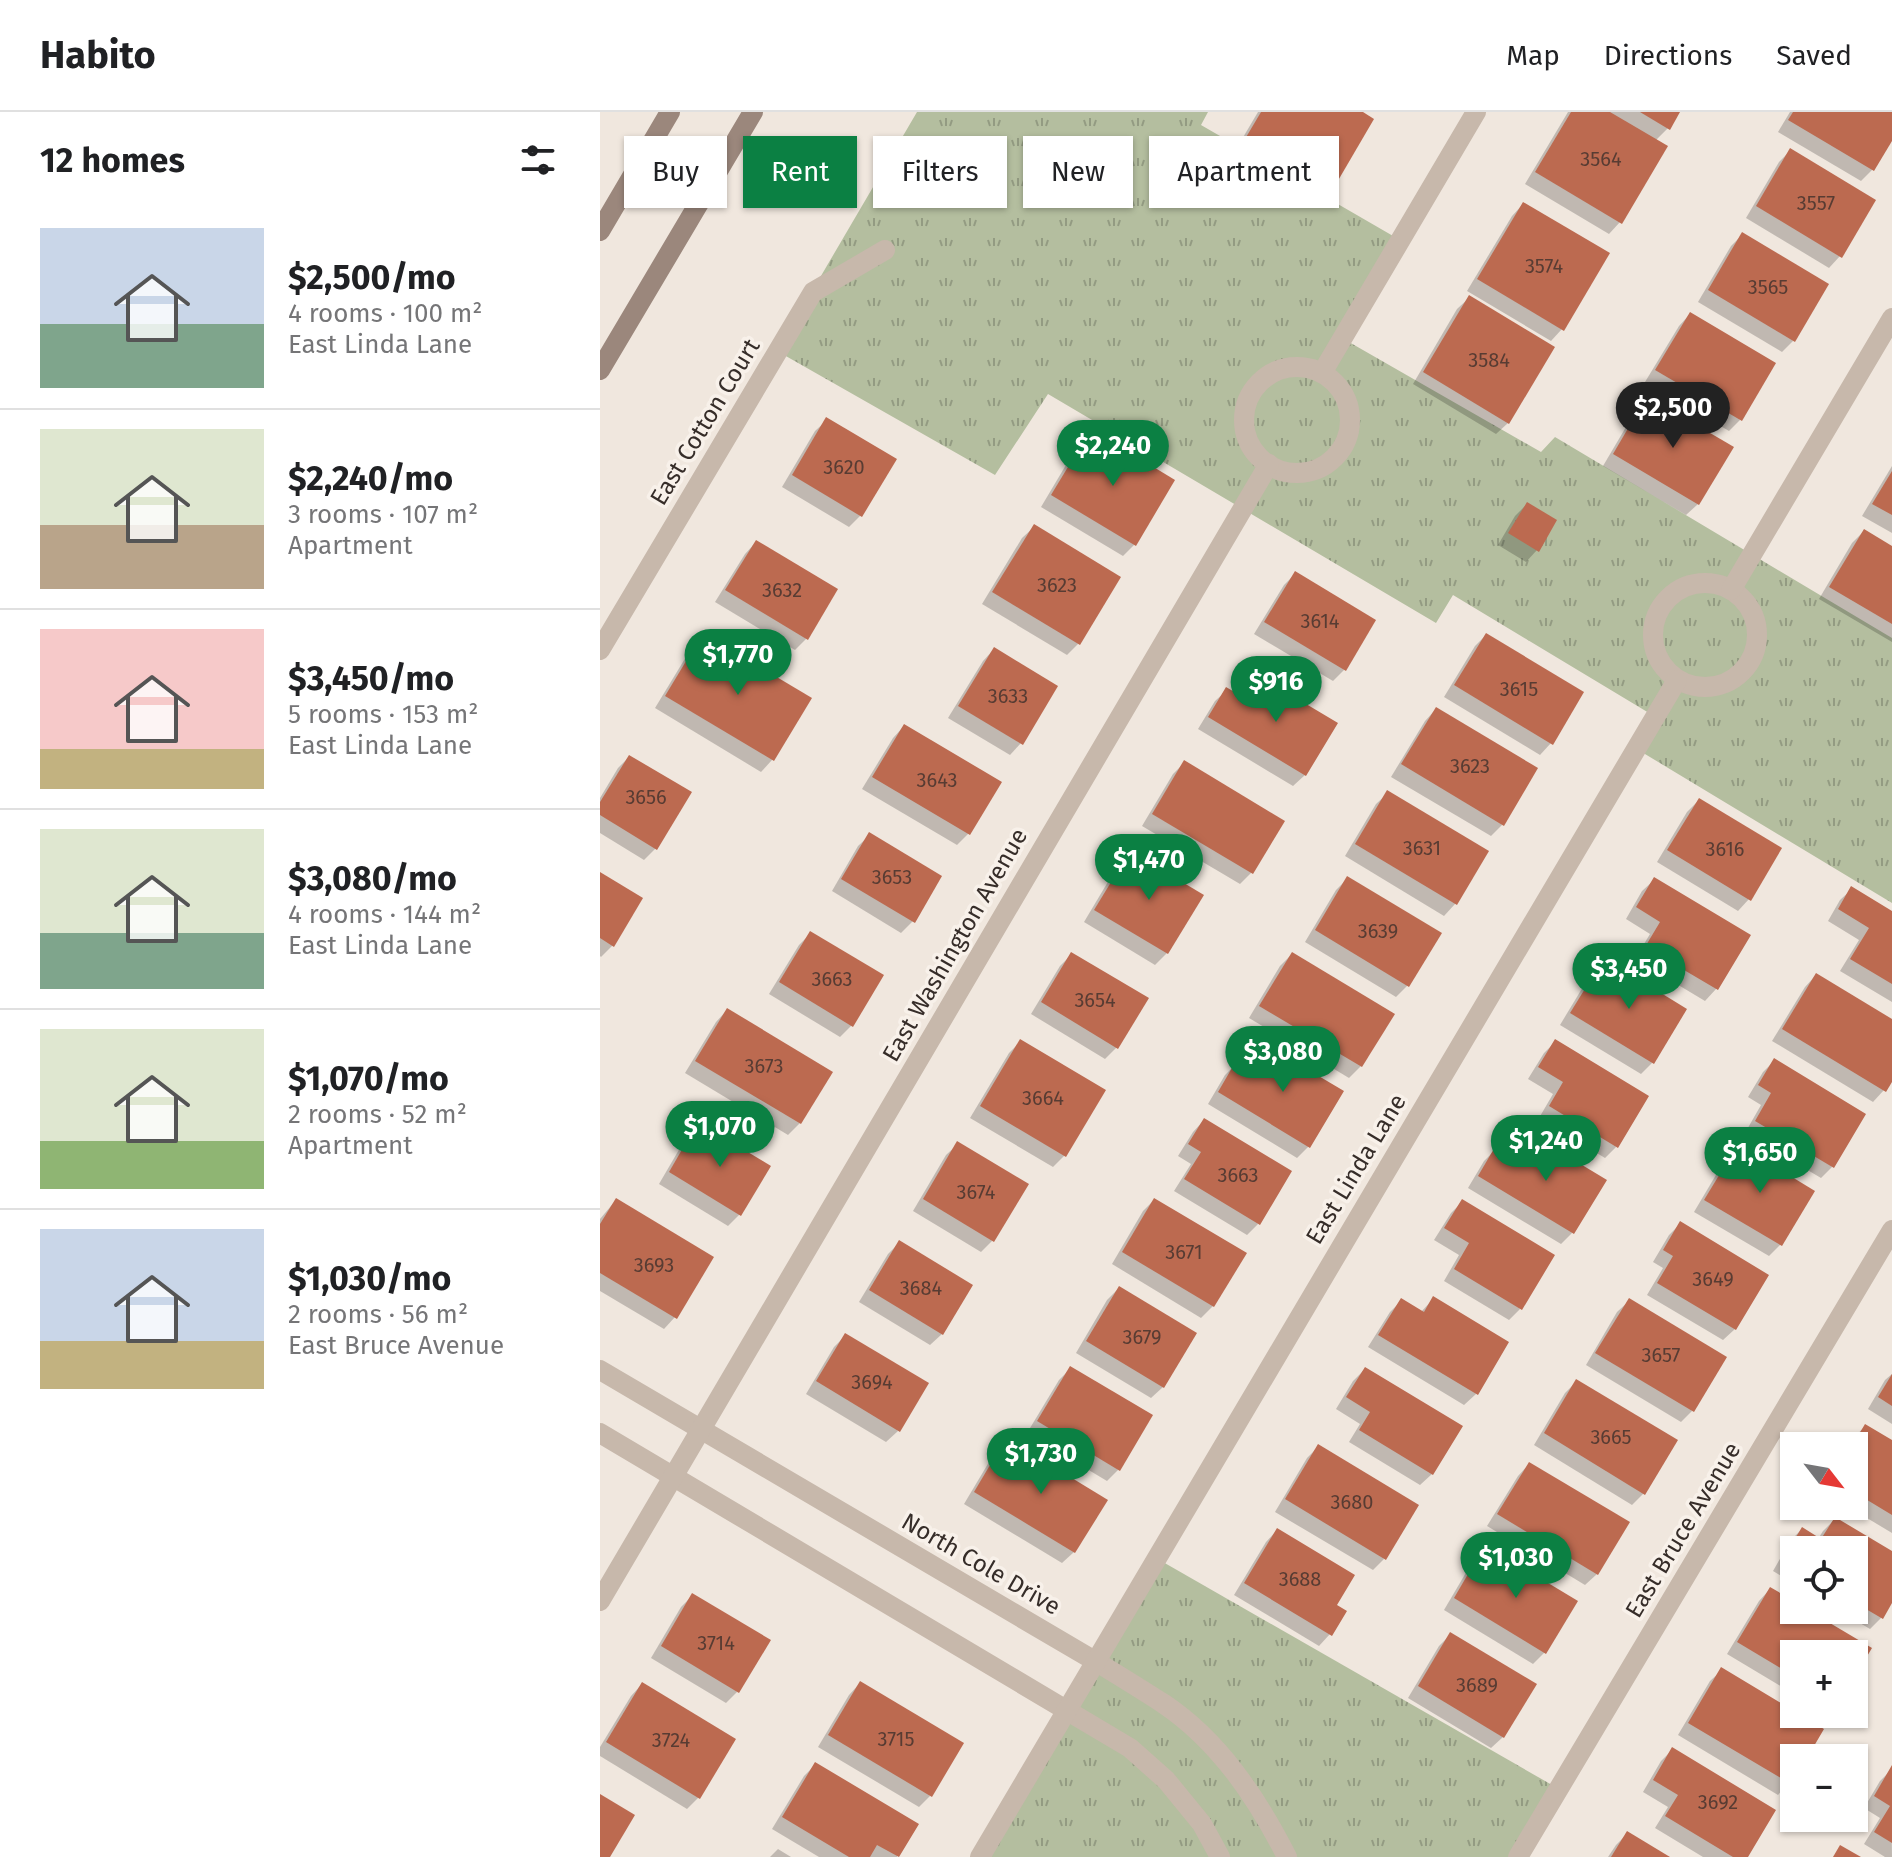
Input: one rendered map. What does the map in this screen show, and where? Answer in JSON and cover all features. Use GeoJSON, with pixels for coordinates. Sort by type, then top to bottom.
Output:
{"type":"FeatureCollection","features":[{"type":"Feature","properties":{"kind":"main road"},"geometry":{"type":"LineString","coordinates":[[600,231],[670,112]]}},
{"type":"Feature","properties":{"kind":"main road"},"geometry":{"type":"LineString","coordinates":[[600,370],[753,112]]}},
{"type":"Feature","properties":{"kind":"street"},"geometry":{"type":"LineString","coordinates":[[1322,373],[1476,112]]}},
{"type":"Feature","properties":{"kind":"street","name":"East Cotton Court"},"geometry":{"type":"LineString","coordinates":[[600,650],[813,292],[885,250]]}},
{"type":"Feature","properties":{"kind":"street"},"geometry":{"type":"LineString","coordinates":[[1731,590],[1892,318]]}},
{"type":"Feature","properties":{"kind":"street"},"geometry":{"type":"LineString","coordinates":[[1298,366],[1322,373],[1342,389],[1351,413],[1349,434],[1339,453],[1324,466],[1304,473],[1284,471],[1262,461],[1251,447],[1244,430],[1244,413],[1249,396],[1262,379],[1275,370],[1298,366]]}},
{"type":"Feature","properties":{"kind":"street","name":"East Washington Avenue"},"geometry":{"type":"LineString","coordinates":[[600,1601],[1269,464]]}},
{"type":"Feature","properties":{"kind":"street"},"geometry":{"type":"LineString","coordinates":[[1712,583],[1731,590],[1746,602],[1757,632],[1754,653],[1746,669],[1729,682],[1710,688],[1686,685],[1677,680],[1661,665],[1654,650],[1654,620],[1662,604],[1674,593],[1694,584],[1712,583]]}},
{"type":"Feature","properties":{"kind":"street","name":"East Linda Lane"},"geometry":{"type":"LineString","coordinates":[[980,1857],[1677,680]]}},
{"type":"Feature","properties":{"kind":"street","name":"East Bruce Avenue"},"geometry":{"type":"LineString","coordinates":[[1518,1857],[1892,1230]]}},
{"type":"Feature","properties":{"kind":"street","name":"North Cole Drive"},"geometry":{"type":"LineString","coordinates":[[600,1370],[1166,1705],[1227,1760],[1271,1825],[1287,1857]]}},
{"type":"Feature","properties":{"kind":"street"},"geometry":{"type":"LineString","coordinates":[[600,1433],[1130,1748],[1166,1780],[1202,1824],[1220,1857]]}},
{"type":"Feature","properties":{"kind":"green space"},"geometry":{"type":"Polygon","coordinates":[[[917,112],[1208,112],[1201,125],[1220,136],[1149,136],[1149,208],[1339,208],[1339,205],[1400,240],[1342,338],[1541,452],[1555,437],[1892,638],[1892,903],[1635,748],[1654,716],[1453,595],[1436,623],[1048,394],[995,475],[777,351],[873,187],[873,208],[1007,208],[1007,136],[903,136],[917,112]]]}},
{"type":"Feature","properties":{"kind":"green space"},"geometry":{"type":"Polygon","coordinates":[[[1156,1558],[1559,1789],[1518,1857],[980,1857],[1156,1558]]]}},
{"type":"Feature","properties":{"kind":"building"},"geometry":{"type":"Polygon","coordinates":[[[1261,112],[1363,112],[1374,119],[1339,179],[1339,136],[1247,136],[1261,112]]]}},
{"type":"Feature","properties":{"kind":"building"},"geometry":{"type":"Polygon","coordinates":[[[1571,112],[1610,112],[1668,146],[1622,224],[1535,172],[1571,112]]]}},
{"type":"Feature","properties":{"kind":"building"},"geometry":{"type":"Polygon","coordinates":[[[1640,112],[1680,112],[1670,130],[1640,112]]]}},
{"type":"Feature","properties":{"kind":"building"},"geometry":{"type":"Polygon","coordinates":[[[1793,112],[1892,112],[1892,141],[1874,171],[1788,120],[1793,112]]]}},
{"type":"Feature","properties":{"kind":"building"},"geometry":{"type":"Polygon","coordinates":[[[1790,148],[1876,200],[1842,258],[1756,206],[1790,148]]]}},
{"type":"Feature","properties":{"kind":"building"},"geometry":{"type":"Polygon","coordinates":[[[1523,202],[1610,253],[1564,331],[1477,279],[1523,202]]]}},
{"type":"Feature","properties":{"kind":"building"},"geometry":{"type":"Polygon","coordinates":[[[1742,232],[1829,284],[1795,342],[1708,290],[1742,232]]]}},
{"type":"Feature","properties":{"kind":"building"},"geometry":{"type":"Polygon","coordinates":[[[1469,295],[1555,347],[1509,424],[1423,372],[1469,295]]]}},
{"type":"Feature","properties":{"kind":"building"},"geometry":{"type":"Polygon","coordinates":[[[1690,312],[1776,363],[1742,421],[1655,370],[1690,312]]]}},
{"type":"Feature","properties":{"kind":"building"},"geometry":{"type":"Polygon","coordinates":[[[1647,396],[1734,447],[1699,505],[1613,454],[1647,396]]]}},
{"type":"Feature","properties":{"kind":"building"},"geometry":{"type":"Polygon","coordinates":[[[826,417],[897,459],[862,517],[792,475],[826,417]]]}},
{"type":"Feature","properties":{"kind":"building"},"geometry":{"type":"Polygon","coordinates":[[[1091,429],[1175,480],[1136,546],[1051,495],[1091,429]]]}},
{"type":"Feature","properties":{"kind":"building"},"geometry":{"type":"Polygon","coordinates":[[[1892,471],[1892,515],[1872,504],[1892,471]]]}},
{"type":"Feature","properties":{"kind":"building"},"geometry":{"type":"Polygon","coordinates":[[[1527,502],[1557,520],[1539,552],[1508,533],[1527,502]]]}},
{"type":"Feature","properties":{"kind":"building"},"geometry":{"type":"Polygon","coordinates":[[[1034,524],[1121,577],[1080,645],[992,592],[1034,524]]]}},
{"type":"Feature","properties":{"kind":"building"},"geometry":{"type":"Polygon","coordinates":[[[1864,529],[1892,546],[1892,624],[1829,587],[1864,529]]]}},
{"type":"Feature","properties":{"kind":"building"},"geometry":{"type":"Polygon","coordinates":[[[756,540],[838,589],[808,640],[725,590],[756,540]]]}},
{"type":"Feature","properties":{"kind":"building"},"geometry":{"type":"Polygon","coordinates":[[[1295,571],[1376,620],[1346,671],[1264,622],[1295,571]]]}},
{"type":"Feature","properties":{"kind":"building"},"geometry":{"type":"Polygon","coordinates":[[[703,633],[812,698],[774,761],[665,696],[703,633]]]}},
{"type":"Feature","properties":{"kind":"building"},"geometry":{"type":"Polygon","coordinates":[[[1486,633],[1584,692],[1553,745],[1454,685],[1486,633]]]}},
{"type":"Feature","properties":{"kind":"building"},"geometry":{"type":"Polygon","coordinates":[[[994,647],[1058,686],[1023,745],[958,706],[994,647]]]}},
{"type":"Feature","properties":{"kind":"building"},"geometry":{"type":"Polygon","coordinates":[[[1261,677],[1338,723],[1306,776],[1208,717],[1226,687],[1248,700],[1261,677]]]}},
{"type":"Feature","properties":{"kind":"building"},"geometry":{"type":"Polygon","coordinates":[[[1436,707],[1538,768],[1504,826],[1401,764],[1436,707]]]}},
{"type":"Feature","properties":{"kind":"building"},"geometry":{"type":"Polygon","coordinates":[[[904,724],[1002,782],[970,835],[872,777],[904,724]]]}},
{"type":"Feature","properties":{"kind":"building"},"geometry":{"type":"Polygon","coordinates":[[[629,755],[692,792],[657,850],[600,815],[600,802],[629,755]]]}},
{"type":"Feature","properties":{"kind":"building"},"geometry":{"type":"Polygon","coordinates":[[[1184,760],[1285,821],[1253,874],[1152,814],[1184,760]]]}},
{"type":"Feature","properties":{"kind":"building"},"geometry":{"type":"Polygon","coordinates":[[[1387,790],[1489,851],[1457,905],[1355,844],[1387,790]]]}},
{"type":"Feature","properties":{"kind":"building"},"geometry":{"type":"Polygon","coordinates":[[[1699,798],[1782,848],[1751,901],[1667,850],[1699,798]]]}},
{"type":"Feature","properties":{"kind":"building"},"geometry":{"type":"Polygon","coordinates":[[[869,832],[942,876],[915,923],[841,879],[869,832]]]}},
{"type":"Feature","properties":{"kind":"building"},"geometry":{"type":"Polygon","coordinates":[[[1130,851],[1204,895],[1168,954],[1094,910],[1130,851]]]}},
{"type":"Feature","properties":{"kind":"building"},"geometry":{"type":"Polygon","coordinates":[[[600,872],[643,898],[614,947],[600,938],[600,872]]]}},
{"type":"Feature","properties":{"kind":"building"},"geometry":{"type":"Polygon","coordinates":[[[1347,876],[1442,933],[1409,987],[1315,930],[1347,876]]]}},
{"type":"Feature","properties":{"kind":"building"},"geometry":{"type":"Polygon","coordinates":[[[1654,877],[1751,935],[1718,990],[1645,947],[1660,922],[1636,907],[1654,877]]]}},
{"type":"Feature","properties":{"kind":"building"},"geometry":{"type":"Polygon","coordinates":[[[1851,886],[1892,911],[1892,984],[1850,959],[1869,928],[1838,909],[1851,886]]]}},
{"type":"Feature","properties":{"kind":"building"},"geometry":{"type":"Polygon","coordinates":[[[810,931],[884,975],[853,1027],[779,982],[810,931]]]}},
{"type":"Feature","properties":{"kind":"building"},"geometry":{"type":"Polygon","coordinates":[[[1071,952],[1149,998],[1118,1049],[1041,1002],[1071,952]]]}},
{"type":"Feature","properties":{"kind":"building"},"geometry":{"type":"Polygon","coordinates":[[[1292,952],[1395,1014],[1362,1067],[1259,1006],[1292,952]]]}},
{"type":"Feature","properties":{"kind":"building"},"geometry":{"type":"Polygon","coordinates":[[[1604,958],[1687,1009],[1654,1064],[1570,1013],[1604,958]]]}},
{"type":"Feature","properties":{"kind":"building"},"geometry":{"type":"Polygon","coordinates":[[[1816,973],[1892,1019],[1892,1082],[1886,1092],[1782,1029],[1816,973]]]}},
{"type":"Feature","properties":{"kind":"building"},"geometry":{"type":"Polygon","coordinates":[[[727,1008],[833,1072],[801,1124],[695,1061],[727,1008]]]}},
{"type":"Feature","properties":{"kind":"building"},"geometry":{"type":"Polygon","coordinates":[[[1020,1039],[1106,1090],[1066,1157],[980,1106],[1020,1039]]]}},
{"type":"Feature","properties":{"kind":"building"},"geometry":{"type":"Polygon","coordinates":[[[1555,1039],[1649,1096],[1618,1148],[1549,1106],[1563,1082],[1538,1067],[1555,1039]]]}},
{"type":"Feature","properties":{"kind":"building"},"geometry":{"type":"Polygon","coordinates":[[[1263,1043],[1344,1091],[1310,1148],[1218,1092],[1236,1061],[1248,1068],[1263,1043]]]}},
{"type":"Feature","properties":{"kind":"building"},"geometry":{"type":"Polygon","coordinates":[[[1774,1058],[1866,1114],[1834,1168],[1755,1121],[1771,1093],[1758,1085],[1774,1058]]]}},
{"type":"Feature","properties":{"kind":"building"},"geometry":{"type":"Polygon","coordinates":[[[1204,1118],[1292,1171],[1260,1225],[1184,1179],[1201,1152],[1188,1144],[1204,1118]]]}},
{"type":"Feature","properties":{"kind":"building"},"geometry":{"type":"Polygon","coordinates":[[[698,1122],[771,1166],[741,1216],[669,1172],[698,1122]]]}},
{"type":"Feature","properties":{"kind":"building"},"geometry":{"type":"Polygon","coordinates":[[[1534,1136],[1607,1180],[1574,1234],[1478,1176],[1495,1147],[1518,1161],[1534,1136]]]}},
{"type":"Feature","properties":{"kind":"building"},"geometry":{"type":"Polygon","coordinates":[[[957,1141],[1029,1184],[994,1242],[923,1199],[957,1141]]]}},
{"type":"Feature","properties":{"kind":"building"},"geometry":{"type":"Polygon","coordinates":[[[1738,1144],[1815,1191],[1782,1246],[1704,1200],[1738,1144]]]}},
{"type":"Feature","properties":{"kind":"building"},"geometry":{"type":"Polygon","coordinates":[[[616,1198],[714,1257],[677,1319],[600,1273],[600,1224],[616,1198]]]}},
{"type":"Feature","properties":{"kind":"building"},"geometry":{"type":"Polygon","coordinates":[[[1154,1198],[1247,1253],[1214,1307],[1122,1252],[1154,1198]]]}},
{"type":"Feature","properties":{"kind":"building"},"geometry":{"type":"Polygon","coordinates":[[[1462,1199],[1555,1255],[1522,1310],[1454,1269],[1469,1243],[1444,1228],[1462,1199]]]}},
{"type":"Feature","properties":{"kind":"building"},"geometry":{"type":"Polygon","coordinates":[[[1680,1221],[1769,1275],[1736,1330],[1657,1283],[1673,1256],[1663,1250],[1680,1221]]]}},
{"type":"Feature","properties":{"kind":"building"},"geometry":{"type":"Polygon","coordinates":[[[899,1240],[973,1285],[943,1335],[869,1290],[899,1240]]]}},
{"type":"Feature","properties":{"kind":"building"},"geometry":{"type":"Polygon","coordinates":[[[1119,1286],[1197,1333],[1164,1388],[1086,1341],[1119,1286]]]}},
{"type":"Feature","properties":{"kind":"building"},"geometry":{"type":"Polygon","coordinates":[[[1433,1296],[1509,1342],[1478,1395],[1378,1335],[1401,1298],[1424,1312],[1433,1296]]]}},
{"type":"Feature","properties":{"kind":"building"},"geometry":{"type":"Polygon","coordinates":[[[1629,1298],[1727,1357],[1694,1412],[1595,1353],[1629,1298]]]}},
{"type":"Feature","properties":{"kind":"building"},"geometry":{"type":"Polygon","coordinates":[[[845,1333],[929,1383],[900,1432],[816,1381],[845,1333]]]}},
{"type":"Feature","properties":{"kind":"building"},"geometry":{"type":"Polygon","coordinates":[[[1070,1366],[1153,1415],[1120,1471],[1037,1421],[1070,1366]]]}},
{"type":"Feature","properties":{"kind":"building"},"geometry":{"type":"Polygon","coordinates":[[[1365,1367],[1463,1426],[1433,1475],[1359,1430],[1370,1412],[1346,1397],[1365,1367]]]}},
{"type":"Feature","properties":{"kind":"building"},"geometry":{"type":"Polygon","coordinates":[[[1892,1374],[1892,1406],[1878,1397],[1892,1374]]]}},
{"type":"Feature","properties":{"kind":"building"},"geometry":{"type":"Polygon","coordinates":[[[1576,1379],[1678,1440],[1645,1495],[1544,1433],[1576,1379]]]}},
{"type":"Feature","properties":{"kind":"building"},"geometry":{"type":"Polygon","coordinates":[[[1865,1424],[1892,1440],[1892,1515],[1868,1500],[1868,1432],[1860,1432],[1865,1424]]]}},
{"type":"Feature","properties":{"kind":"building"},"geometry":{"type":"Polygon","coordinates":[[[1006,1438],[1108,1500],[1075,1553],[974,1492],[1006,1438]]]}},
{"type":"Feature","properties":{"kind":"building"},"geometry":{"type":"Polygon","coordinates":[[[1318,1444],[1419,1505],[1386,1560],[1285,1499],[1318,1444]]]}},
{"type":"Feature","properties":{"kind":"building"},"geometry":{"type":"Polygon","coordinates":[[[1529,1462],[1630,1522],[1598,1575],[1497,1514],[1529,1462]]]}},
{"type":"Feature","properties":{"kind":"building"},"geometry":{"type":"Polygon","coordinates":[[[1833,1520],[1840,1520],[1867,1536],[1823,1536],[1833,1520]]]}},
{"type":"Feature","properties":{"kind":"building"},"geometry":{"type":"Polygon","coordinates":[[[1802,1527],[1816,1536],[1797,1536],[1802,1527]]]}},
{"type":"Feature","properties":{"kind":"building"},"geometry":{"type":"Polygon","coordinates":[[[1277,1528],[1355,1575],[1337,1605],[1347,1611],[1332,1636],[1244,1583],[1277,1528]]]}},
{"type":"Feature","properties":{"kind":"building"},"geometry":{"type":"Polygon","coordinates":[[[1868,1537],[1892,1551],[1892,1603],[1883,1619],[1868,1610],[1868,1537]]]}},
{"type":"Feature","properties":{"kind":"building"},"geometry":{"type":"Polygon","coordinates":[[[1485,1545],[1578,1601],[1546,1654],[1454,1598],[1485,1545]]]}},
{"type":"Feature","properties":{"kind":"building"},"geometry":{"type":"Polygon","coordinates":[[[1770,1587],[1780,1593],[1780,1624],[1832,1624],[1859,1640],[1780,1640],[1780,1668],[1737,1642],[1770,1587]]]}},
{"type":"Feature","properties":{"kind":"building"},"geometry":{"type":"Polygon","coordinates":[[[692,1593],[771,1640],[739,1693],[661,1646],[692,1593]]]}},
{"type":"Feature","properties":{"kind":"building"},"geometry":{"type":"Polygon","coordinates":[[[1450,1632],[1537,1684],[1504,1738],[1418,1686],[1450,1632]]]}},
{"type":"Feature","properties":{"kind":"building"},"geometry":{"type":"Polygon","coordinates":[[[1721,1667],[1780,1703],[1780,1728],[1824,1729],[1815,1744],[1780,1744],[1780,1777],[1688,1723],[1721,1667]]]}},
{"type":"Feature","properties":{"kind":"building"},"geometry":{"type":"Polygon","coordinates":[[[860,1681],[964,1743],[932,1797],[828,1735],[860,1681]]]}},
{"type":"Feature","properties":{"kind":"building"},"geometry":{"type":"Polygon","coordinates":[[[642,1682],[736,1739],[700,1799],[606,1742],[642,1682]]]}},
{"type":"Feature","properties":{"kind":"building"},"geometry":{"type":"Polygon","coordinates":[[[1672,1747],[1776,1810],[1748,1857],[1733,1857],[1665,1816],[1678,1795],[1653,1780],[1672,1747]]]}},
{"type":"Feature","properties":{"kind":"building"},"geometry":{"type":"Polygon","coordinates":[[[815,1762],[919,1824],[899,1857],[877,1845],[870,1857],[849,1857],[782,1817],[815,1762]]]}},
{"type":"Feature","properties":{"kind":"building"},"geometry":{"type":"Polygon","coordinates":[[[1892,1765],[1892,1843],[1874,1832],[1890,1806],[1874,1796],[1892,1765]]]}},
{"type":"Feature","properties":{"kind":"building"},"geometry":{"type":"Polygon","coordinates":[[[600,1794],[635,1815],[610,1857],[600,1857],[600,1794]]]}},
{"type":"Feature","properties":{"kind":"building"},"geometry":{"type":"Polygon","coordinates":[[[1627,1831],[1670,1857],[1611,1857],[1627,1831]]]}},
{"type":"Feature","properties":{"kind":"building"},"geometry":{"type":"Polygon","coordinates":[[[1840,1845],[1861,1857],[1833,1857],[1840,1845]]]}}]}
